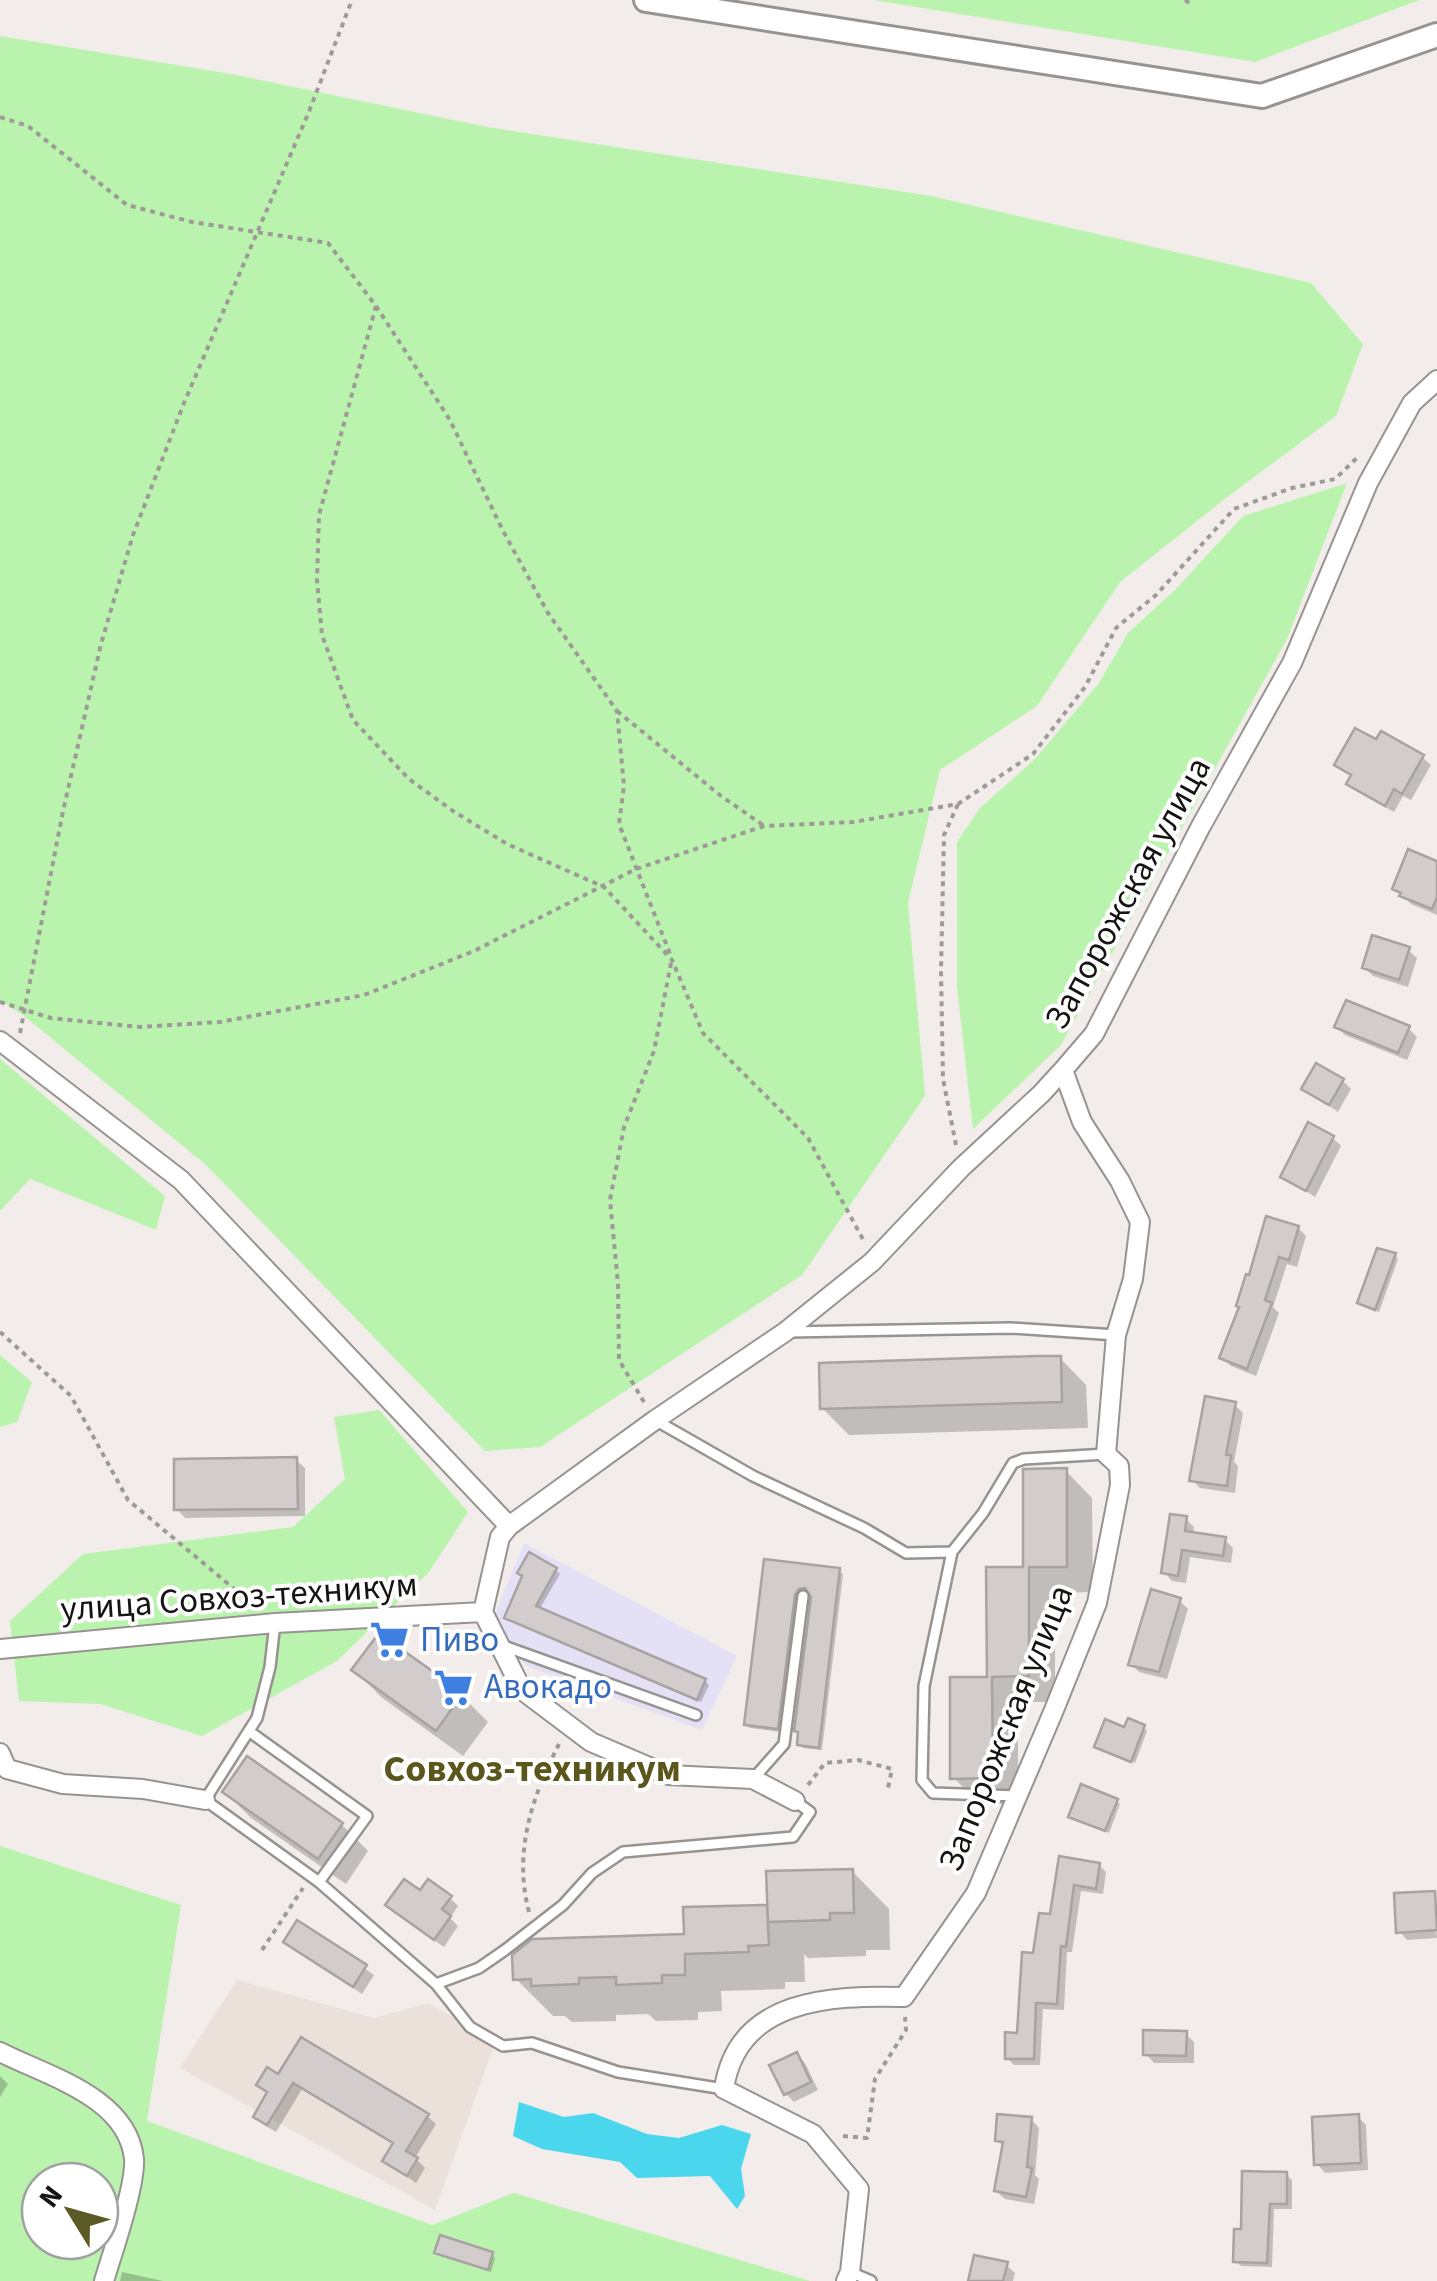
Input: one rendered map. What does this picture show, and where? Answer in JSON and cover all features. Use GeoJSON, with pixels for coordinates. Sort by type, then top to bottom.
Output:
{"type":"FeatureCollection","features":[{"type":"Feature","properties":{"kind":"street"},"geometry":{"type":"LineString","coordinates":[[646,0],[1262,96],[1437,35]]}},
{"type":"Feature","properties":{"kind":"street","name":"Запорожская улица"},"geometry":{"type":"LineString","coordinates":[[904,1997],[976,1893],[1097,1602],[1120,1486],[1118,1466],[1106,1454],[1116,1335],[1133,1279],[1140,1222],[1120,1181],[1082,1122],[1063,1070],[1094,1034],[1201,826],[1292,663],[1368,483],[1412,403],[1437,380]]}},
{"type":"Feature","properties":{"kind":"street"},"geometry":{"type":"LineString","coordinates":[[0,1041],[181,1180],[509,1526]]}},
{"type":"Feature","properties":{"kind":"street"},"geometry":{"type":"LineString","coordinates":[[795,1801],[754,1779],[668,1774],[590,1742],[522,1690],[483,1612],[500,1537],[509,1526],[654,1420],[785,1332],[874,1260],[961,1168],[1063,1070]]}},
{"type":"Feature","properties":{"kind":"street","name":"улица Совхоз-техникум"},"geometry":{"type":"LineString","coordinates":[[0,1649],[275,1624],[483,1612]]}},
{"type":"Feature","properties":{"kind":"street"},"geometry":{"type":"LineString","coordinates":[[2,1764],[62,1784],[143,1789],[205,1800]]}},
{"type":"Feature","properties":{"kind":"street"},"geometry":{"type":"LineString","coordinates":[[848,2276],[859,2189],[813,2134],[724,2089],[728,2062],[752,2031],[793,2005],[847,1996],[904,1997]]}},
{"type":"Feature","properties":{"kind":"street"},"geometry":{"type":"LineString","coordinates":[[0,2052],[100,2102],[124,2128],[134,2161],[104,2281]]}},
{"type":"Feature","properties":{"kind":"lane"},"geometry":{"type":"LineString","coordinates":[[785,1332],[1010,1328],[1116,1335]]}},
{"type":"Feature","properties":{"kind":"lane"},"geometry":{"type":"LineString","coordinates":[[654,1420],[753,1476],[864,1528],[906,1553],[952,1552]]}},
{"type":"Feature","properties":{"kind":"lane"},"geometry":{"type":"LineString","coordinates":[[1017,1796],[932,1793],[923,1786],[924,1686],[952,1552],[983,1513],[1013,1463],[1106,1454]]}},
{"type":"Feature","properties":{"kind":"lane"},"geometry":{"type":"LineString","coordinates":[[754,1779],[784,1744],[803,1596]]}},
{"type":"Feature","properties":{"kind":"lane"},"geometry":{"type":"LineString","coordinates":[[275,1624],[258,1718],[205,1800],[315,1879],[436,1984],[470,2027],[503,2046],[532,2043],[618,2072],[724,2089]]}},
{"type":"Feature","properties":{"kind":"lane"},"geometry":{"type":"LineString","coordinates":[[496,1643],[696,1715]]}},
{"type":"Feature","properties":{"kind":"lane"},"geometry":{"type":"LineString","coordinates":[[250,1732],[368,1816],[315,1879]]}},
{"type":"Feature","properties":{"kind":"lane"},"geometry":{"type":"LineString","coordinates":[[436,1984],[479,1968],[563,1905],[592,1874],[623,1852],[793,1837],[810,1812],[795,1801]]}},
{"type":"Feature","properties":{"kind":"lane"},"geometry":{"type":"LineString","coordinates":[[848,2276],[871,2281]]}},
{"type":"Feature","properties":{"kind":"path"},"geometry":{"type":"LineString","coordinates":[[16,1052],[71,774],[101,644],[133,535],[352,0]]}},
{"type":"Feature","properties":{"kind":"path"},"geometry":{"type":"LineString","coordinates":[[1185,0],[1193,6]]}},
{"type":"Feature","properties":{"kind":"path"},"geometry":{"type":"LineString","coordinates":[[0,117],[28,126],[127,205],[192,222],[328,243],[376,306],[450,420],[548,613],[617,712],[764,826]]}},
{"type":"Feature","properties":{"kind":"path"},"geometry":{"type":"LineString","coordinates":[[376,306],[319,515],[317,580],[322,635],[353,720],[409,779],[453,811],[507,844],[604,888],[672,960]]}},
{"type":"Feature","properties":{"kind":"path"},"geometry":{"type":"LineString","coordinates":[[0,1002],[52,1018],[138,1026],[220,1022],[364,995],[474,951],[636,869],[764,826],[853,822],[958,804],[1033,754],[1085,687],[1116,628],[1156,595],[1234,509],[1292,488],[1336,478],[1361,454]]}},
{"type":"Feature","properties":{"kind":"path"},"geometry":{"type":"LineString","coordinates":[[617,712],[624,786],[620,824],[703,1033],[808,1138],[874,1260]]}},
{"type":"Feature","properties":{"kind":"path"},"geometry":{"type":"LineString","coordinates":[[958,804],[944,835],[941,971],[943,1079],[961,1168]]}},
{"type":"Feature","properties":{"kind":"path"},"geometry":{"type":"LineString","coordinates":[[654,1420],[619,1360],[618,1284],[610,1200],[624,1127],[654,1051],[672,960]]}},
{"type":"Feature","properties":{"kind":"path"},"geometry":{"type":"LineString","coordinates":[[0,1332],[71,1396],[128,1500],[275,1624]]}},
{"type":"Feature","properties":{"kind":"path"},"geometry":{"type":"LineString","coordinates":[[533,1926],[523,1888],[523,1847],[545,1774],[559,1744],[573,1728]]}},
{"type":"Feature","properties":{"kind":"path"},"geometry":{"type":"LineString","coordinates":[[795,1801],[826,1763],[858,1760],[892,1769],[888,1788]]}},
{"type":"Feature","properties":{"kind":"path"},"geometry":{"type":"LineString","coordinates":[[262,1950],[315,1879]]}},
{"type":"Feature","properties":{"kind":"path"},"geometry":{"type":"LineString","coordinates":[[813,2134],[867,2138],[874,2079],[906,2030],[904,1997]]}},
{"type":"Feature","properties":{"kind":"shaded area"},"geometry":{"type":"Polygon","coordinates":[[[524,1543],[737,1656],[702,1730],[526,1666],[494,1616],[524,1543]]]}},
{"type":"Feature","properties":{"kind":"shaded area"},"geometry":{"type":"Polygon","coordinates":[[[237,1980],[374,2018],[428,2003],[496,2040],[435,2210],[180,2068],[237,1980]]]}},
{"type":"Feature","properties":{"kind":"green space"},"geometry":{"type":"Polygon","coordinates":[[[873,0],[1419,0],[1255,62],[873,0]]]}},
{"type":"Feature","properties":{"kind":"green space"},"geometry":{"type":"Polygon","coordinates":[[[0,36],[231,74],[487,127],[931,196],[1311,283],[1363,344],[1336,416],[1120,582],[1037,706],[940,770],[908,903],[925,1096],[802,1275],[540,1447],[485,1451],[205,1164],[0,1000],[0,36]]]}},
{"type":"Feature","properties":{"kind":"green space"},"geometry":{"type":"Polygon","coordinates":[[[1347,483],[1287,639],[1061,1045],[973,1129],[957,987],[957,842],[980,808],[1035,759],[1099,683],[1128,633],[1174,591],[1243,516],[1347,483]]]}},
{"type":"Feature","properties":{"kind":"green space"},"geometry":{"type":"Polygon","coordinates":[[[0,1059],[165,1196],[156,1230],[30,1179],[0,1211],[0,1059]]]}},
{"type":"Feature","properties":{"kind":"green space"},"geometry":{"type":"Polygon","coordinates":[[[0,1355],[32,1382],[17,1422],[0,1427],[0,1355]]]}},
{"type":"Feature","properties":{"kind":"green space"},"geometry":{"type":"Polygon","coordinates":[[[379,1410],[468,1512],[429,1572],[337,1661],[202,1736],[100,1704],[19,1701],[10,1621],[83,1554],[293,1527],[345,1479],[334,1417],[379,1410]]]}},
{"type":"Feature","properties":{"kind":"green space"},"geometry":{"type":"Polygon","coordinates":[[[0,1846],[181,1905],[147,2121],[432,2225],[514,2193],[810,2281],[0,2281],[0,1846]]]}},
{"type":"Feature","properties":{"kind":"water"},"geometry":{"type":"Polygon","coordinates":[[[519,2102],[564,2117],[593,2113],[647,2134],[679,2138],[722,2125],[751,2134],[741,2169],[745,2196],[737,2209],[710,2176],[637,2178],[620,2162],[542,2149],[513,2136],[519,2102]]]}},
{"type":"Feature","properties":{"kind":"building"},"geometry":{"type":"Polygon","coordinates":[[[1355,728],[1376,739],[1381,731],[1424,755],[1402,794],[1394,789],[1385,806],[1346,784],[1351,775],[1334,765],[1355,728]]]}},
{"type":"Feature","properties":{"kind":"building"},"geometry":{"type":"Polygon","coordinates":[[[1408,849],[1437,861],[1437,897],[1432,909],[1399,896],[1401,893],[1392,889],[1408,849]]]}},
{"type":"Feature","properties":{"kind":"building"},"geometry":{"type":"Polygon","coordinates":[[[1372,935],[1410,947],[1399,980],[1362,968],[1372,935]]]}},
{"type":"Feature","properties":{"kind":"building"},"geometry":{"type":"Polygon","coordinates":[[[1346,1000],[1410,1026],[1398,1053],[1334,1027],[1346,1000]]]}},
{"type":"Feature","properties":{"kind":"building"},"geometry":{"type":"Polygon","coordinates":[[[1316,1063],[1344,1079],[1329,1105],[1301,1089],[1316,1063]]]}},
{"type":"Feature","properties":{"kind":"building"},"geometry":{"type":"Polygon","coordinates":[[[1308,1122],[1334,1136],[1306,1191],[1280,1177],[1308,1122]]]}},
{"type":"Feature","properties":{"kind":"building"},"geometry":{"type":"Polygon","coordinates":[[[1266,1216],[1299,1226],[1289,1260],[1279,1257],[1265,1300],[1272,1303],[1247,1369],[1219,1358],[1266,1216]]]}},
{"type":"Feature","properties":{"kind":"building"},"geometry":{"type":"Polygon","coordinates":[[[1377,1248],[1396,1253],[1375,1310],[1357,1303],[1377,1248]]]}},
{"type":"Feature","properties":{"kind":"building"},"geometry":{"type":"Polygon","coordinates":[[[1061,1356],[1062,1402],[820,1409],[819,1363],[1061,1356]]]}},
{"type":"Feature","properties":{"kind":"building"},"geometry":{"type":"Polygon","coordinates":[[[1205,1396],[1236,1402],[1226,1455],[1231,1455],[1227,1486],[1189,1481],[1205,1396]]]}},
{"type":"Feature","properties":{"kind":"building"},"geometry":{"type":"Polygon","coordinates":[[[297,1457],[298,1509],[174,1510],[174,1459],[297,1457]]]}},
{"type":"Feature","properties":{"kind":"building"},"geometry":{"type":"Polygon","coordinates":[[[1067,1468],[1067,1567],[1029,1567],[1029,1676],[992,1677],[993,1778],[950,1779],[950,1677],[987,1677],[986,1567],[1023,1567],[1023,1469],[1067,1468]]]}},
{"type":"Feature","properties":{"kind":"building"},"geometry":{"type":"Polygon","coordinates":[[[1170,1514],[1187,1516],[1185,1531],[1226,1537],[1223,1556],[1182,1550],[1178,1576],[1161,1573],[1170,1514]]]}},
{"type":"Feature","properties":{"kind":"building"},"geometry":{"type":"Polygon","coordinates":[[[529,1552],[557,1568],[536,1606],[706,1679],[697,1700],[504,1618],[522,1576],[517,1573],[529,1552]]]}},
{"type":"Feature","properties":{"kind":"building"},"geometry":{"type":"Polygon","coordinates":[[[764,1559],[840,1568],[819,1748],[797,1745],[798,1732],[794,1731],[811,1597],[805,1588],[795,1595],[778,1729],[744,1725],[764,1559]]]}},
{"type":"Feature","properties":{"kind":"building"},"geometry":{"type":"Polygon","coordinates":[[[1151,1589],[1181,1598],[1159,1672],[1128,1665],[1151,1589]]]}},
{"type":"Feature","properties":{"kind":"building"},"geometry":{"type":"Polygon","coordinates":[[[379,1633],[463,1693],[436,1731],[351,1670],[379,1633]]]}},
{"type":"Feature","properties":{"kind":"building"},"geometry":{"type":"Polygon","coordinates":[[[1128,1718],[1145,1725],[1131,1762],[1094,1747],[1105,1719],[1124,1727],[1128,1718]]]}},
{"type":"Feature","properties":{"kind":"building"},"geometry":{"type":"Polygon","coordinates":[[[247,1756],[343,1823],[318,1859],[222,1792],[247,1756]]]}},
{"type":"Feature","properties":{"kind":"building"},"geometry":{"type":"Polygon","coordinates":[[[1081,1784],[1118,1799],[1105,1831],[1068,1817],[1081,1784]]]}},
{"type":"Feature","properties":{"kind":"building"},"geometry":{"type":"Polygon","coordinates":[[[1059,1856],[1100,1863],[1096,1889],[1074,1885],[1066,1947],[1061,1946],[1057,2004],[1036,2003],[1034,2059],[1005,2059],[1005,2032],[1017,2033],[1022,1952],[1033,1953],[1039,1913],[1050,1914],[1059,1856]]]}},
{"type":"Feature","properties":{"kind":"building"},"geometry":{"type":"Polygon","coordinates":[[[853,1869],[854,1913],[830,1913],[830,1920],[768,1922],[766,1871],[853,1869]]]}},
{"type":"Feature","properties":{"kind":"building"},"geometry":{"type":"Polygon","coordinates":[[[404,1879],[420,1890],[428,1879],[452,1896],[442,1909],[451,1916],[434,1940],[385,1905],[404,1879]]]}},
{"type":"Feature","properties":{"kind":"building"},"geometry":{"type":"Polygon","coordinates":[[[1435,1891],[1437,1930],[1396,1933],[1394,1893],[1435,1891]]]}},
{"type":"Feature","properties":{"kind":"building"},"geometry":{"type":"Polygon","coordinates":[[[767,1905],[769,1945],[748,1946],[749,1952],[685,1954],[685,1975],[662,1975],[662,1983],[616,1985],[616,1977],[579,1978],[579,1984],[531,1986],[531,1979],[513,1980],[512,1955],[532,1939],[684,1934],[683,1907],[767,1905]]]}},
{"type":"Feature","properties":{"kind":"building"},"geometry":{"type":"Polygon","coordinates":[[[297,1920],[367,1965],[353,1987],[283,1942],[297,1920]]]}},
{"type":"Feature","properties":{"kind":"building"},"geometry":{"type":"Polygon","coordinates":[[[1143,2030],[1187,2031],[1186,2056],[1143,2055],[1143,2030]]]}},
{"type":"Feature","properties":{"kind":"building"},"geometry":{"type":"Polygon","coordinates":[[[301,2037],[429,2114],[406,2151],[418,2158],[407,2176],[382,2161],[393,2143],[293,2083],[267,2125],[253,2117],[267,2092],[256,2085],[267,2067],[278,2074],[301,2037]]]}},
{"type":"Feature","properties":{"kind":"building"},"geometry":{"type":"Polygon","coordinates":[[[797,2052],[811,2082],[784,2095],[769,2065],[797,2052]]]}},
{"type":"Feature","properties":{"kind":"building"},"geometry":{"type":"Polygon","coordinates":[[[997,2114],[1032,2117],[1027,2167],[1032,2168],[1026,2197],[994,2191],[1003,2142],[995,2141],[997,2114]]]}},
{"type":"Feature","properties":{"kind":"building"},"geometry":{"type":"Polygon","coordinates":[[[1359,2114],[1361,2163],[1314,2165],[1312,2117],[1359,2114]]]}},
{"type":"Feature","properties":{"kind":"building"},"geometry":{"type":"Polygon","coordinates":[[[1242,2171],[1287,2172],[1287,2204],[1270,2204],[1267,2263],[1233,2262],[1234,2229],[1241,2229],[1242,2171]]]}},
{"type":"Feature","properties":{"kind":"building"},"geometry":{"type":"Polygon","coordinates":[[[440,2235],[493,2252],[488,2270],[434,2253],[440,2235]]]}},
{"type":"Feature","properties":{"kind":"building"},"geometry":{"type":"Polygon","coordinates":[[[974,2255],[1008,2262],[1003,2281],[968,2281],[974,2255]]]}},
{"type":"Feature","properties":{"kind":"place","name":"Пиво"},"geometry":{"type":"Point","coordinates":[390,1640]}},
{"type":"Feature","properties":{"kind":"place","name":"Авокадо"},"geometry":{"type":"Point","coordinates":[454,1687]}},
{"type":"Feature","properties":{"kind":"district","name":"Совхоз-техникум"},"geometry":{"type":"Point","coordinates":[532,1769]}}]}
